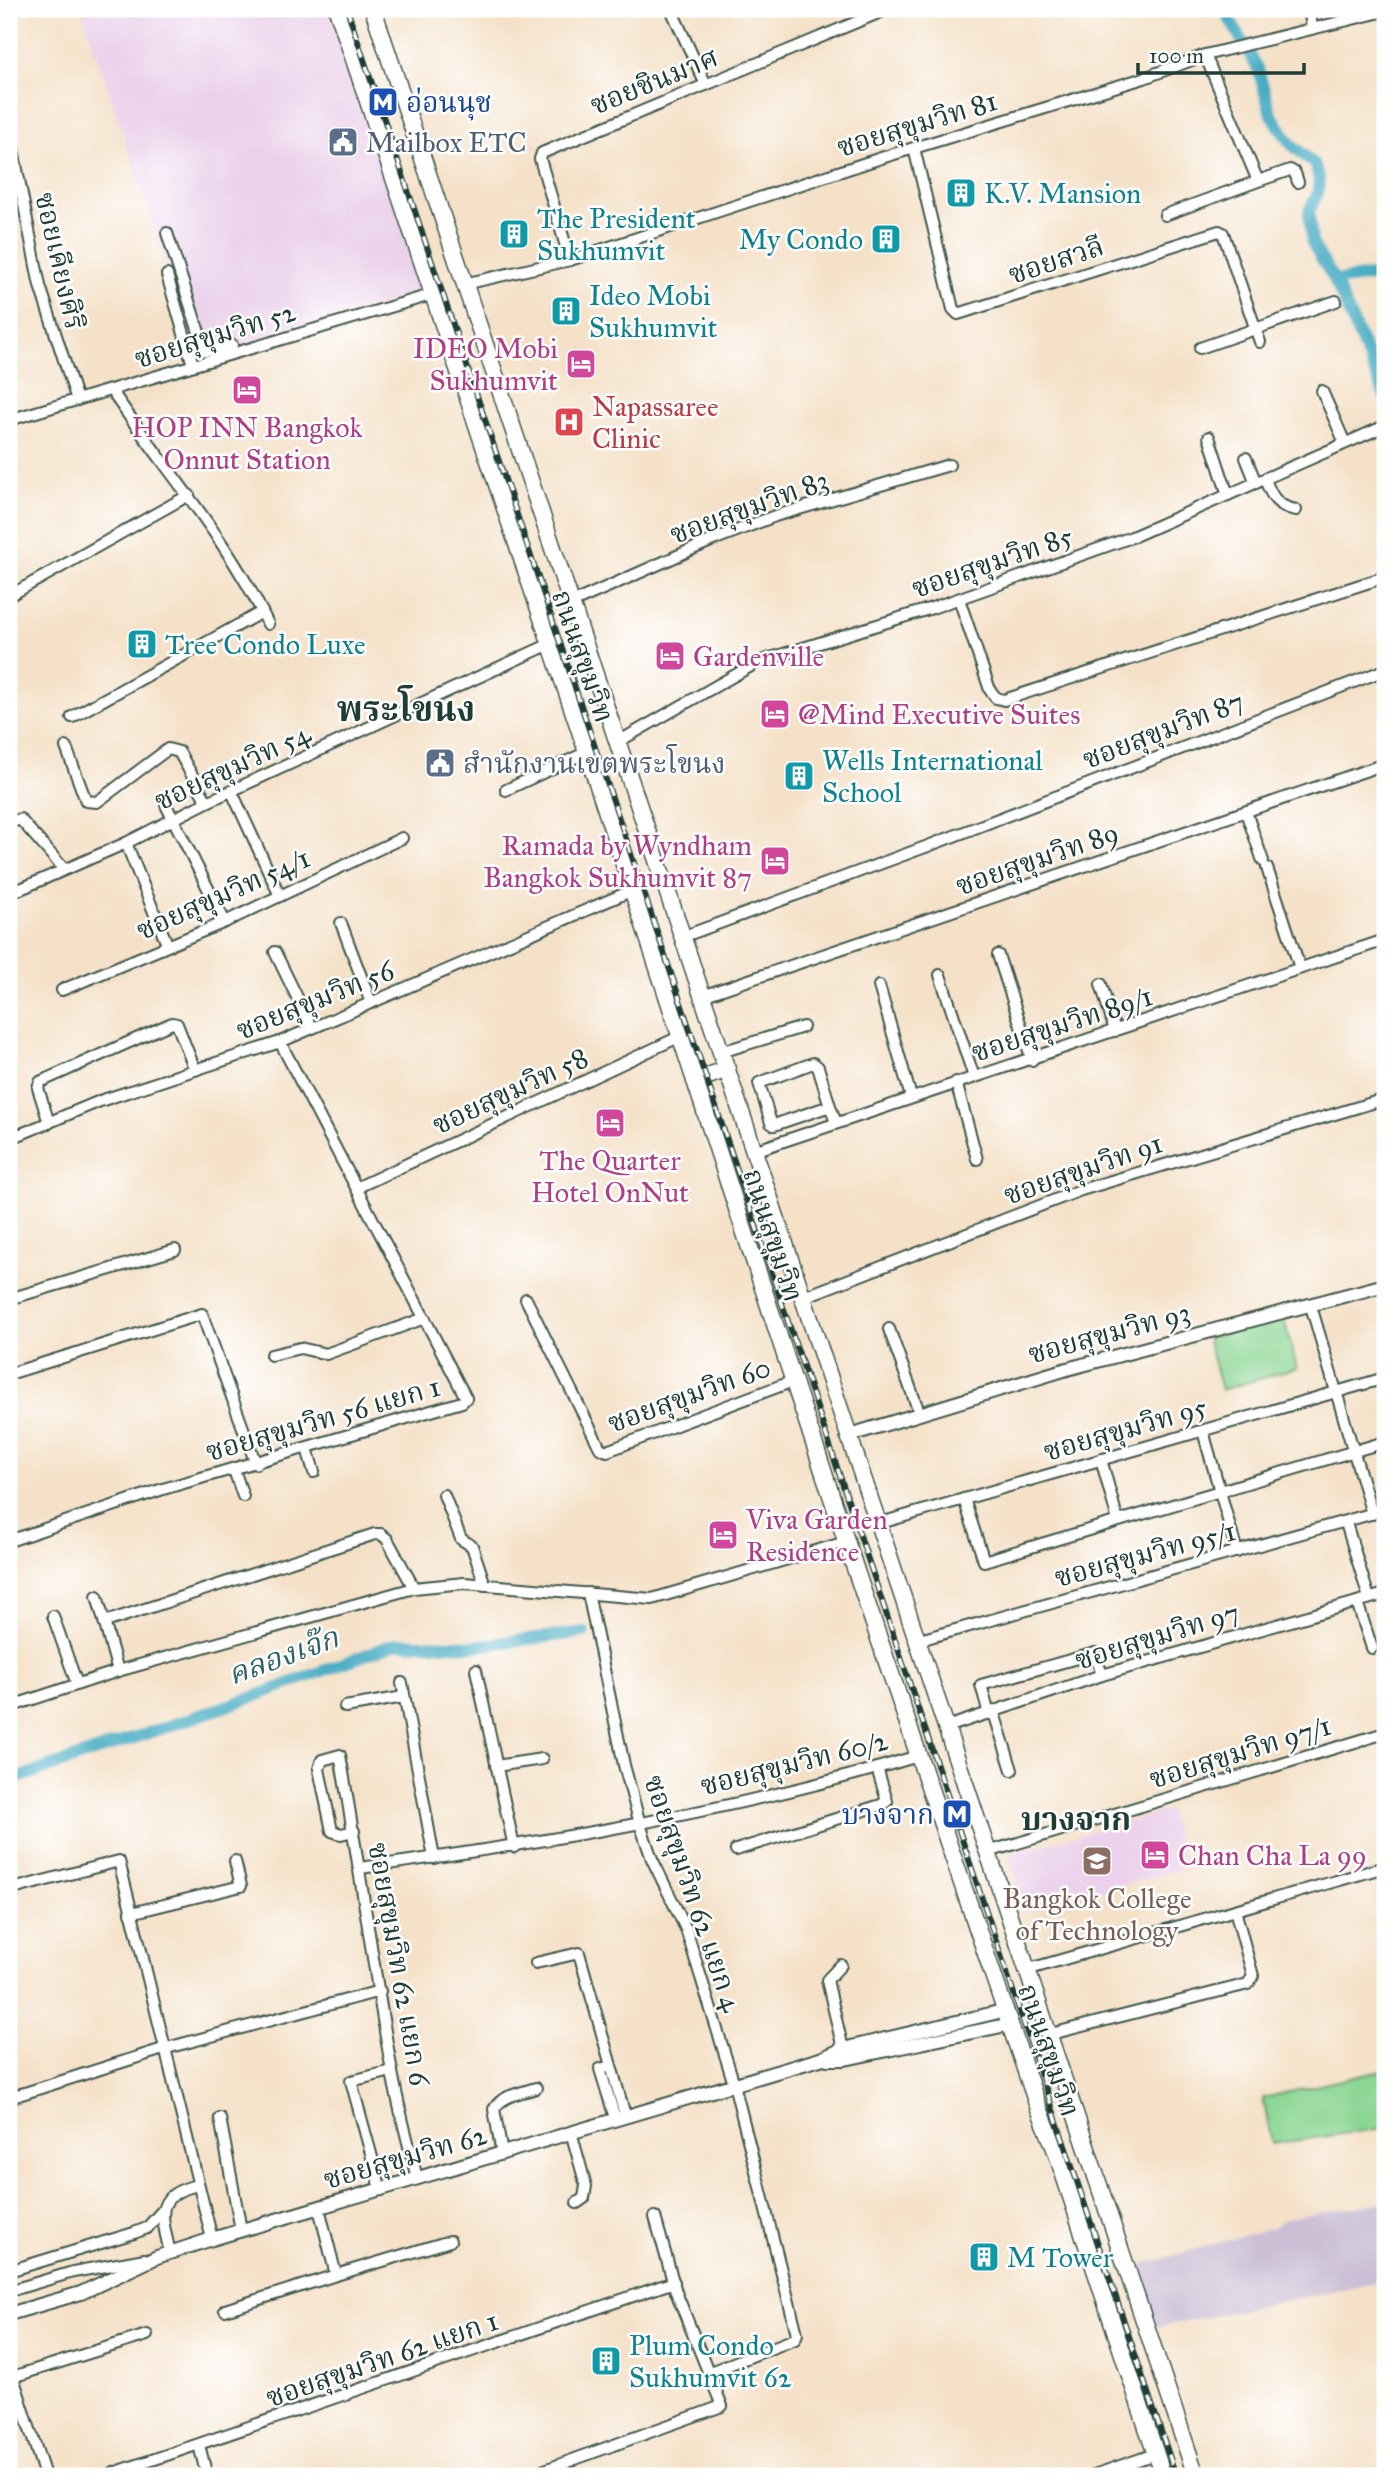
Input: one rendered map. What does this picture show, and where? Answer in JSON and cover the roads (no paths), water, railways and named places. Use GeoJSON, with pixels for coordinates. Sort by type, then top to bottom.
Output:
{"type":"FeatureCollection","features":[{"type":"Feature","properties":{"kind":"main road","name":"ถนนสุขุมวิท"},"geometry":{"type":"LineString","coordinates":[[337,9],[633,890],[846,1542],[1163,2476]]}},
{"type":"Feature","properties":{"kind":"main road","name":"ถนนสุขุมวิท"},"geometry":{"type":"LineString","coordinates":[[373,9],[569,604],[727,1069],[1195,2476]]}},
{"type":"Feature","properties":{"kind":"main road"},"geometry":{"type":"LineString","coordinates":[[434,294],[464,284]]}},
{"type":"Feature","properties":{"kind":"main road"},"geometry":{"type":"LineString","coordinates":[[695,1081],[727,1069]]}},
{"type":"Feature","properties":{"kind":"main road"},"geometry":{"type":"LineString","coordinates":[[1009,2017],[1038,2009]]}},
{"type":"Feature","properties":{"kind":"street"},"geometry":{"type":"LineString","coordinates":[[671,9],[706,85]]}},
{"type":"Feature","properties":{"kind":"street","name":"ซอยชินมาศ"},"geometry":{"type":"LineString","coordinates":[[570,260],[540,159],[542,153],[706,85],[869,11],[888,9]]}},
{"type":"Feature","properties":{"kind":"street"},"geometry":{"type":"LineString","coordinates":[[1308,9],[1312,27]]}},
{"type":"Feature","properties":{"kind":"street","name":"ซอยสุขุมวิท 81"},"geometry":{"type":"LineString","coordinates":[[464,284],[570,260],[914,148],[1144,78],[1205,55],[1365,12],[1385,11]]}},
{"type":"Feature","properties":{"kind":"street"},"geometry":{"type":"LineString","coordinates":[[1205,55],[1258,181]]}},
{"type":"Feature","properties":{"kind":"street","name":"ซอยเคียงศิริ"},"geometry":{"type":"LineString","coordinates":[[9,129],[40,286],[76,400]]}},
{"type":"Feature","properties":{"kind":"street","name":"ซอยสวลี"},"geometry":{"type":"LineString","coordinates":[[914,148],[953,309],[958,314],[1219,231],[1223,233],[1260,342]]}},
{"type":"Feature","properties":{"kind":"street"},"geometry":{"type":"LineString","coordinates":[[1165,215],[1290,170],[1295,173],[1298,182]]}},
{"type":"Feature","properties":{"kind":"street"},"geometry":{"type":"LineString","coordinates":[[167,233],[205,351],[232,345]]}},
{"type":"Feature","properties":{"kind":"street"},"geometry":{"type":"LineString","coordinates":[[167,275],[193,365]]}},
{"type":"Feature","properties":{"kind":"street","name":"ซอยสุขุมวิท 52"},"geometry":{"type":"LineString","coordinates":[[9,420],[434,294]]}},
{"type":"Feature","properties":{"kind":"street"},"geometry":{"type":"LineString","coordinates":[[1200,348],[1336,301]]}},
{"type":"Feature","properties":{"kind":"street"},"geometry":{"type":"LineString","coordinates":[[111,390],[145,440],[189,495],[268,624]]}},
{"type":"Feature","properties":{"kind":"street"},"geometry":{"type":"LineString","coordinates":[[1322,391],[1345,443]]}},
{"type":"Feature","properties":{"kind":"street","name":"ซอยสุขุมวิท 85"},"geometry":{"type":"LineString","coordinates":[[616,743],[758,662],[959,598],[1132,537],[1383,427]]}},
{"type":"Feature","properties":{"kind":"street"},"geometry":{"type":"LineString","coordinates":[[1209,437],[1228,495]]}},
{"type":"Feature","properties":{"kind":"street"},"geometry":{"type":"LineString","coordinates":[[1247,458],[1274,500],[1286,508],[1296,510]]}},
{"type":"Feature","properties":{"kind":"street","name":"ซอยสุขุมวิท 83"},"geometry":{"type":"LineString","coordinates":[[569,604],[713,540],[775,516],[949,465]]}},
{"type":"Feature","properties":{"kind":"street"},"geometry":{"type":"LineString","coordinates":[[9,596],[189,495]]}},
{"type":"Feature","properties":{"kind":"street"},"geometry":{"type":"LineString","coordinates":[[959,598],[990,690],[996,698],[1004,700],[1385,577]]}},
{"type":"Feature","properties":{"kind":"street"},"geometry":{"type":"LineString","coordinates":[[72,717],[262,612]]}},
{"type":"Feature","properties":{"kind":"street","name":"ซอยสุขุมวิท 54"},"geometry":{"type":"LineString","coordinates":[[9,894],[126,843],[206,802],[550,643]]}},
{"type":"Feature","properties":{"kind":"street","name":"ซอยสุขุมวิท 87"},"geometry":{"type":"LineString","coordinates":[[682,937],[928,846],[1385,670]]}},
{"type":"Feature","properties":{"kind":"street"},"geometry":{"type":"LineString","coordinates":[[66,747],[86,801],[97,802],[168,749],[179,752],[206,802]]}},
{"type":"Feature","properties":{"kind":"street"},"geometry":{"type":"LineString","coordinates":[[506,790],[587,752]]}},
{"type":"Feature","properties":{"kind":"street","name":"ซอยสุขุมวิท 89"},"geometry":{"type":"LineString","coordinates":[[702,996],[1385,764]]}},
{"type":"Feature","properties":{"kind":"street"},"geometry":{"type":"LineString","coordinates":[[232,792],[279,896]]}},
{"type":"Feature","properties":{"kind":"street"},"geometry":{"type":"LineString","coordinates":[[166,805],[225,922]]}},
{"type":"Feature","properties":{"kind":"street"},"geometry":{"type":"LineString","coordinates":[[1246,812],[1300,968]]}},
{"type":"Feature","properties":{"kind":"street"},"geometry":{"type":"LineString","coordinates":[[9,823],[20,819],[64,870]]}},
{"type":"Feature","properties":{"kind":"street","name":"ซอยสุขุมวิท 54/1"},"geometry":{"type":"LineString","coordinates":[[62,990],[225,922],[402,838]]}},
{"type":"Feature","properties":{"kind":"street"},"geometry":{"type":"LineString","coordinates":[[126,843],[167,944]]}},
{"type":"Feature","properties":{"kind":"street","name":"ซอยสุขุมวิท 56"},"geometry":{"type":"LineString","coordinates":[[9,1139],[100,1101],[280,1042],[633,890]]}},
{"type":"Feature","properties":{"kind":"street"},"geometry":{"type":"LineString","coordinates":[[341,923],[371,1003]]}},
{"type":"Feature","properties":{"kind":"street","name":"ซอยสุขุมวิท 89/1"},"geometry":{"type":"LineString","coordinates":[[754,1151],[1385,940]]}},
{"type":"Feature","properties":{"kind":"street"},"geometry":{"type":"LineString","coordinates":[[275,952],[312,1028]]}},
{"type":"Feature","properties":{"kind":"street"},"geometry":{"type":"LineString","coordinates":[[998,955],[1032,1060]]}},
{"type":"Feature","properties":{"kind":"street"},"geometry":{"type":"LineString","coordinates":[[940,975],[974,1077]]}},
{"type":"Feature","properties":{"kind":"street"},"geometry":{"type":"LineString","coordinates":[[1101,984],[1115,1031]]}},
{"type":"Feature","properties":{"kind":"street"},"geometry":{"type":"LineString","coordinates":[[879,986],[911,1097]]}},
{"type":"Feature","properties":{"kind":"street"},"geometry":{"type":"LineString","coordinates":[[49,1123],[38,1088],[41,1081],[172,1024],[177,1024],[195,1070]]}},
{"type":"Feature","properties":{"kind":"street"},"geometry":{"type":"LineString","coordinates":[[721,1052],[803,1027]]}},
{"type":"Feature","properties":{"kind":"street","name":"ซอยสุขุมวิท 58"},"geometry":{"type":"LineString","coordinates":[[358,1187],[681,1036]]}},
{"type":"Feature","properties":{"kind":"street","name":"ซอยสุขุมวิท 56 แยก 1"},"geometry":{"type":"LineString","coordinates":[[9,1541],[163,1489],[462,1402],[465,1392],[280,1042]]}},
{"type":"Feature","properties":{"kind":"street"},"geometry":{"type":"LineString","coordinates":[[830,1106],[774,1125],[771,1123],[759,1083],[813,1063],[818,1066],[836,1123]]}},
{"type":"Feature","properties":{"kind":"street"},"geometry":{"type":"LineString","coordinates":[[956,1082],[977,1159]]}},
{"type":"Feature","properties":{"kind":"street","name":"ซอยสุขุมวิท 91"},"geometry":{"type":"LineString","coordinates":[[801,1298],[1081,1190],[1385,1099]]}},
{"type":"Feature","properties":{"kind":"street"},"geometry":{"type":"LineString","coordinates":[[9,1299],[175,1250]]}},
{"type":"Feature","properties":{"kind":"street","name":"ซอยสุขุมวิท 93"},"geometry":{"type":"LineString","coordinates":[[847,1436],[1067,1369],[1385,1285]]}},
{"type":"Feature","properties":{"kind":"street","name":"ซอยสุขุมวิท 60"},"geometry":{"type":"LineString","coordinates":[[526,1299],[600,1448],[607,1451],[793,1381]]}},
{"type":"Feature","properties":{"kind":"street"},"geometry":{"type":"LineString","coordinates":[[1311,1306],[1372,1514]]}},
{"type":"Feature","properties":{"kind":"street"},"geometry":{"type":"LineString","coordinates":[[9,1374],[202,1314],[256,1464]]}},
{"type":"Feature","properties":{"kind":"street"},"geometry":{"type":"LineString","coordinates":[[271,1355],[300,1348],[326,1354],[425,1318]]}},
{"type":"Feature","properties":{"kind":"street"},"geometry":{"type":"LineString","coordinates":[[889,1329],[919,1412]]}},
{"type":"Feature","properties":{"kind":"street","name":"ซอยสุขุมวิท 95"},"geometry":{"type":"LineString","coordinates":[[877,1524],[1385,1378]]}},
{"type":"Feature","properties":{"kind":"street"},"geometry":{"type":"LineString","coordinates":[[1203,1431],[1237,1552]]}},
{"type":"Feature","properties":{"kind":"street"},"geometry":{"type":"LineString","coordinates":[[964,1499],[984,1561],[1385,1442]]}},
{"type":"Feature","properties":{"kind":"street"},"geometry":{"type":"LineString","coordinates":[[307,1448],[314,1472]]}},
{"type":"Feature","properties":{"kind":"street"},"geometry":{"type":"LineString","coordinates":[[1101,1459],[1118,1521]]}},
{"type":"Feature","properties":{"kind":"street"},"geometry":{"type":"LineString","coordinates":[[234,1470],[243,1496]]}},
{"type":"Feature","properties":{"kind":"street"},"geometry":{"type":"LineString","coordinates":[[444,1495],[461,1539],[471,1546],[485,1585]]}},
{"type":"Feature","properties":{"kind":"street","name":"ซอยสุขุมวิท 95/1"},"geometry":{"type":"LineString","coordinates":[[916,1642],[1385,1510]]}},
{"type":"Feature","properties":{"kind":"street"},"geometry":{"type":"LineString","coordinates":[[1346,1523],[1369,1598]]}},
{"type":"Feature","properties":{"kind":"street"},"geometry":{"type":"LineString","coordinates":[[105,1622],[375,1534],[382,1534],[387,1539],[414,1588]]}},
{"type":"Feature","properties":{"kind":"street"},"geometry":{"type":"LineString","coordinates":[[9,1707],[118,1671],[414,1588],[439,1584],[485,1585],[652,1600],[846,1542]]}},
{"type":"Feature","properties":{"kind":"street","name":"ซอยสุขุมวิท 62 แยก 4"},"geometry":{"type":"LineString","coordinates":[[588,1593],[624,1765],[640,1824],[652,1859],[686,1929],[734,2084]]}},
{"type":"Feature","properties":{"kind":"street","name":"ซอยสุขุมวิท 97"},"geometry":{"type":"LineString","coordinates":[[944,1728],[1102,1675],[1385,1594]]}},
{"type":"Feature","properties":{"kind":"street"},"geometry":{"type":"LineString","coordinates":[[97,1596],[118,1671]]}},
{"type":"Feature","properties":{"kind":"street"},"geometry":{"type":"LineString","coordinates":[[1357,1602],[1372,1648]]}},
{"type":"Feature","properties":{"kind":"street"},"geometry":{"type":"LineString","coordinates":[[53,1616],[77,1684]]}},
{"type":"Feature","properties":{"kind":"street"},"geometry":{"type":"LineString","coordinates":[[1012,1770],[981,1685],[1095,1653],[1102,1675]]}},
{"type":"Feature","properties":{"kind":"street"},"geometry":{"type":"LineString","coordinates":[[476,1670],[514,1847]]}},
{"type":"Feature","properties":{"kind":"street"},"geometry":{"type":"LineString","coordinates":[[402,1683],[434,1858]]}},
{"type":"Feature","properties":{"kind":"street"},"geometry":{"type":"LineString","coordinates":[[345,1707],[404,1697]]}},
{"type":"Feature","properties":{"kind":"street","name":"ซอยสุขุมวิท 97/1"},"geometry":{"type":"LineString","coordinates":[[988,1852],[1385,1733]]}},
{"type":"Feature","properties":{"kind":"street","name":"ซอยสุขุมวิท 62 แยก 6"},"geometry":{"type":"LineString","coordinates":[[354,1831],[341,1834],[332,1831],[319,1769],[322,1760],[340,1755],[354,1831],[392,2071],[417,2179]]}},
{"type":"Feature","properties":{"kind":"street","name":"ซอยสุขุมวิท 60/2"},"geometry":{"type":"LineString","coordinates":[[360,1868],[514,1847],[640,1824],[918,1756]]}},
{"type":"Feature","properties":{"kind":"street"},"geometry":{"type":"LineString","coordinates":[[496,1766],[542,1759]]}},
{"type":"Feature","properties":{"kind":"street"},"geometry":{"type":"LineString","coordinates":[[736,1850],[881,1805],[887,1801],[877,1768]]}},
{"type":"Feature","properties":{"kind":"street"},"geometry":{"type":"LineString","coordinates":[[9,1890],[119,1861],[163,2049],[212,2239]]}},
{"type":"Feature","properties":{"kind":"street"},"geometry":{"type":"LineString","coordinates":[[131,1913],[241,1886],[235,1861]]}},
{"type":"Feature","properties":{"kind":"street"},"geometry":{"type":"LineString","coordinates":[[1026,1970],[1385,1867]]}},
{"type":"Feature","properties":{"kind":"street"},"geometry":{"type":"LineString","coordinates":[[1047,2035],[1248,1984],[1253,1976],[1235,1910]]}},
{"type":"Feature","properties":{"kind":"street"},"geometry":{"type":"LineString","coordinates":[[536,1963],[579,1952],[611,2066],[620,2117]]}},
{"type":"Feature","properties":{"kind":"street"},"geometry":{"type":"LineString","coordinates":[[841,1965],[827,1980],[843,2049]]}},
{"type":"Feature","properties":{"kind":"street"},"geometry":{"type":"LineString","coordinates":[[9,2098],[163,2049],[380,1991]]}},
{"type":"Feature","properties":{"kind":"street","name":"ซอยสุขุมวิท 62"},"geometry":{"type":"LineString","coordinates":[[9,2314],[81,2292],[158,2257],[212,2239],[820,2059],[843,2049],[1009,2017]]}},
{"type":"Feature","properties":{"kind":"street","name":"ซอยสุขุมวิท 62"},"geometry":{"type":"LineString","coordinates":[[820,2059],[845,2059],[1009,2017]]}},
{"type":"Feature","properties":{"kind":"street"},"geometry":{"type":"LineString","coordinates":[[381,2190],[352,2081],[392,2071]]}},
{"type":"Feature","properties":{"kind":"street"},"geometry":{"type":"LineString","coordinates":[[710,2372],[783,2346],[795,2339],[797,2334],[734,2084]]}},
{"type":"Feature","properties":{"kind":"street"},"geometry":{"type":"LineString","coordinates":[[502,2154],[494,2109],[496,2105],[505,2098],[536,2088]]}},
{"type":"Feature","properties":{"kind":"street"},"geometry":{"type":"LineString","coordinates":[[220,2118],[242,2230]]}},
{"type":"Feature","properties":{"kind":"street"},"geometry":{"type":"LineString","coordinates":[[571,2132],[586,2186],[584,2198],[577,2203]]}},
{"type":"Feature","properties":{"kind":"street"},"geometry":{"type":"LineString","coordinates":[[9,2271],[146,2228],[162,2211],[172,2193],[198,2185]]}},
{"type":"Feature","properties":{"kind":"street"},"geometry":{"type":"LineString","coordinates":[[318,2208],[336,2275]]}},
{"type":"Feature","properties":{"kind":"street"},"geometry":{"type":"LineString","coordinates":[[162,2211],[170,2253]]}},
{"type":"Feature","properties":{"kind":"street"},"geometry":{"type":"LineString","coordinates":[[528,2476],[720,2408],[722,2402],[674,2282],[655,2217]]}},
{"type":"Feature","properties":{"kind":"street"},"geometry":{"type":"LineString","coordinates":[[225,2310],[450,2241]]}},
{"type":"Feature","properties":{"kind":"street"},"geometry":{"type":"LineString","coordinates":[[9,2291],[73,2272],[158,2257]]}},
{"type":"Feature","properties":{"kind":"street","name":"ซอยสุขุมวิท 62 แยก 1"},"geometry":{"type":"LineString","coordinates":[[105,2476],[674,2282]]}},
{"type":"Feature","properties":{"kind":"street"},"geometry":{"type":"LineString","coordinates":[[45,2476],[11,2378],[147,2335]]}},
{"type":"Feature","properties":{"kind":"street"},"geometry":{"type":"LineString","coordinates":[[199,2445],[207,2476]]}},
{"type":"Feature","properties":{"kind":"street"},"geometry":{"type":"LineString","coordinates":[[1091,2476],[1155,2454]]}},
{"type":"Feature","properties":{"kind":"waterway"},"geometry":{"type":"LineString","coordinates":[[1224,9],[1258,69],[1271,114],[1290,143],[1314,164],[1319,178],[1318,193],[1309,211],[1312,243],[1335,281],[1385,396]]}},
{"type":"Feature","properties":{"kind":"waterway"},"geometry":{"type":"LineString","coordinates":[[1335,281],[1385,274]]}},
{"type":"Feature","properties":{"kind":"waterway","name":"คลองเจ๊ก"},"geometry":{"type":"LineString","coordinates":[[9,1781],[256,1696],[397,1643],[475,1646],[584,1632]]}},
{"type":"Feature","properties":{"kind":"railway"},"geometry":{"type":"LineString","coordinates":[[347,9],[1176,2476]]}},
{"type":"Feature","properties":{"kind":"place","name":"อ่อนนุช"},"geometry":{"type":"Point","coordinates":[383,102]}},
{"type":"Feature","properties":{"kind":"place","name":"Mailbox ETC"},"geometry":{"type":"Point","coordinates":[343,142]}},
{"type":"Feature","properties":{"kind":"place","name":"K.V. Mansion"},"geometry":{"type":"Point","coordinates":[961,193]}},
{"type":"Feature","properties":{"kind":"place","name":"The President Sukhumvit"},"geometry":{"type":"Point","coordinates":[514,234]}},
{"type":"Feature","properties":{"kind":"place","name":"My Condo"},"geometry":{"type":"Point","coordinates":[886,239]}},
{"type":"Feature","properties":{"kind":"place","name":"Ideo Mobi Sukhumvit"},"geometry":{"type":"Point","coordinates":[566,311]}},
{"type":"Feature","properties":{"kind":"place","name":"IDEO Mobi Sukhumvit"},"geometry":{"type":"Point","coordinates":[581,364]}},
{"type":"Feature","properties":{"kind":"place","name":"HOP INN Bangkok Onnut Station"},"geometry":{"type":"Point","coordinates":[247,390]}},
{"type":"Feature","properties":{"kind":"place","name":"Napassaree Clinic"},"geometry":{"type":"Point","coordinates":[569,422]}},
{"type":"Feature","properties":{"kind":"place","name":"Tree Condo Luxe"},"geometry":{"type":"Point","coordinates":[142,644]}},
{"type":"Feature","properties":{"kind":"place","name":"Gardenville"},"geometry":{"type":"Point","coordinates":[670,656]}},
{"type":"Feature","properties":{"kind":"place","name":"@Mind Executive Suites"},"geometry":{"type":"Point","coordinates":[775,714]}},
{"type":"Feature","properties":{"kind":"place","name":"สำนักงานเขตพระโขนง"},"geometry":{"type":"Point","coordinates":[440,763]}},
{"type":"Feature","properties":{"kind":"place","name":"Wells International School"},"geometry":{"type":"Point","coordinates":[799,776]}},
{"type":"Feature","properties":{"kind":"place","name":"Ramada by Wyndham Bangkok Sukhumvit 87"},"geometry":{"type":"Point","coordinates":[775,861]}},
{"type":"Feature","properties":{"kind":"place","name":"The Quarter Hotel OnNut"},"geometry":{"type":"Point","coordinates":[610,1123]}},
{"type":"Feature","properties":{"kind":"place","name":"Viva Garden Residence"},"geometry":{"type":"Point","coordinates":[723,1535]}},
{"type":"Feature","properties":{"kind":"place","name":"บางจาก"},"geometry":{"type":"Point","coordinates":[957,1814]}},
{"type":"Feature","properties":{"kind":"place","name":"Chan Cha La 99"},"geometry":{"type":"Point","coordinates":[1155,1855]}},
{"type":"Feature","properties":{"kind":"place","name":"Bangkok College of Technology"},"geometry":{"type":"Point","coordinates":[1097,1861]}},
{"type":"Feature","properties":{"kind":"place","name":"M Tower"},"geometry":{"type":"Point","coordinates":[984,2257]}},
{"type":"Feature","properties":{"kind":"place","name":"Plum Condo Sukhumvit 62"},"geometry":{"type":"Point","coordinates":[606,2361]}},
{"type":"Feature","properties":{"kind":"district","name":"พระโขนง"},"geometry":{"type":"Point","coordinates":[406,709]}},
{"type":"Feature","properties":{"kind":"district","name":"บางจาก"},"geometry":{"type":"Point","coordinates":[1076,1819]}}]}
